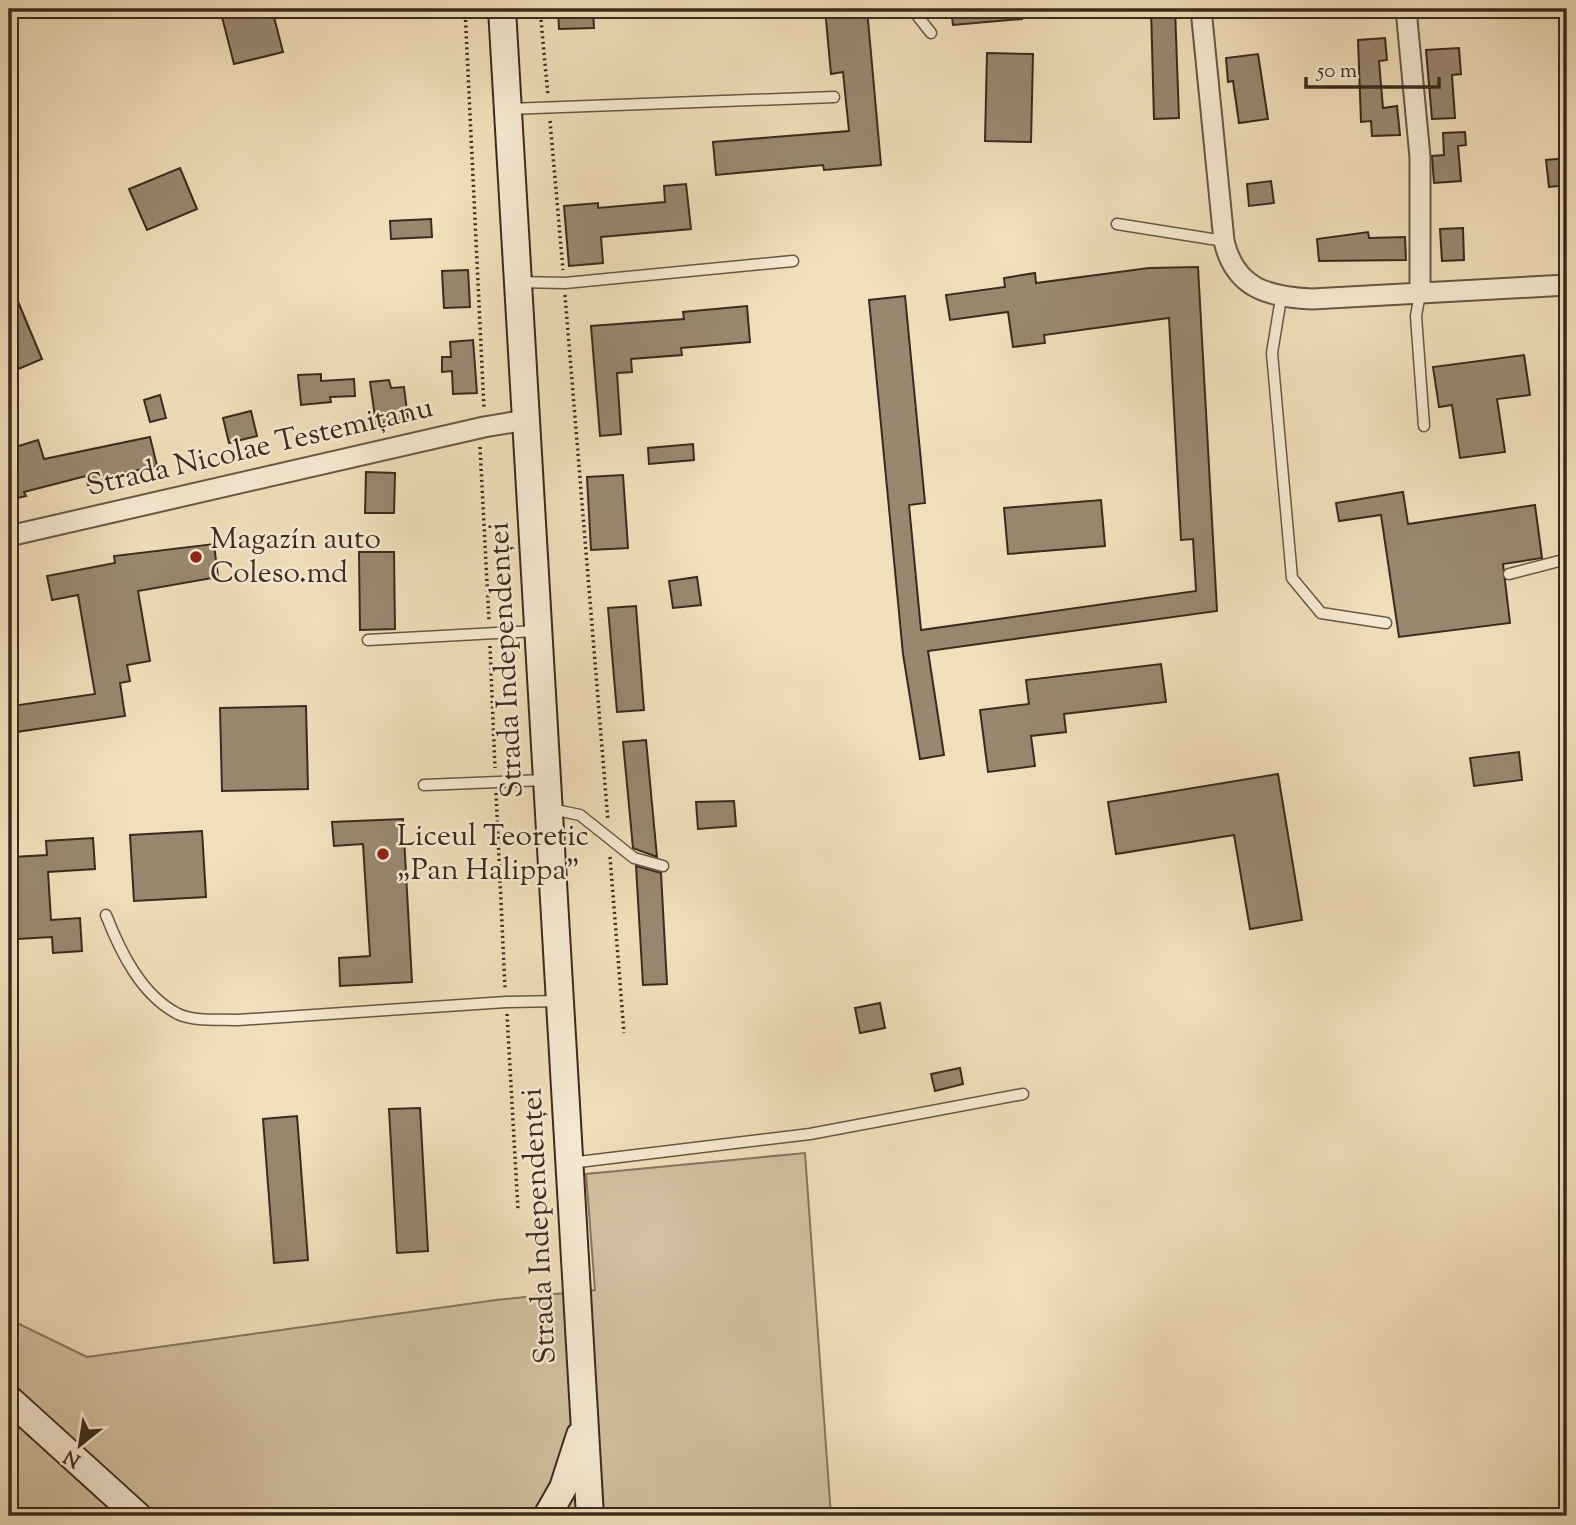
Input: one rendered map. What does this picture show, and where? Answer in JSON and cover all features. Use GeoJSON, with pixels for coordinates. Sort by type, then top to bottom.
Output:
{"type":"FeatureCollection","features":[{"type":"Feature","properties":{"kind":"main road","name":"Strada Independenței"},"geometry":{"type":"LineString","coordinates":[[502,9],[590,1516]]}},
{"type":"Feature","properties":{"kind":"main road"},"geometry":{"type":"LineString","coordinates":[[9,1399],[138,1516]]}},
{"type":"Feature","properties":{"kind":"main road"},"geometry":{"type":"LineString","coordinates":[[547,1516],[563,1488],[585,1420]]}},
{"type":"Feature","properties":{"kind":"street"},"geometry":{"type":"LineString","coordinates":[[1201,9],[1224,241],[1235,265],[1247,282],[1262,292],[1281,298],[1312,299],[1567,285]]}},
{"type":"Feature","properties":{"kind":"street"},"geometry":{"type":"LineString","coordinates":[[1406,9],[1420,157],[1420,293]]}},
{"type":"Feature","properties":{"kind":"street","name":"Strada Nicolae Testemițanu"},"geometry":{"type":"LineString","coordinates":[[9,536],[484,427],[526,420]]}},
{"type":"Feature","properties":{"kind":"lane"},"geometry":{"type":"LineString","coordinates":[[912,9],[931,33]]}},
{"type":"Feature","properties":{"kind":"lane"},"geometry":{"type":"LineString","coordinates":[[508,109],[834,97]]}},
{"type":"Feature","properties":{"kind":"lane"},"geometry":{"type":"LineString","coordinates":[[1117,224],[1224,241]]}},
{"type":"Feature","properties":{"kind":"lane"},"geometry":{"type":"LineString","coordinates":[[518,282],[565,283],[793,261]]}},
{"type":"Feature","properties":{"kind":"lane"},"geometry":{"type":"LineString","coordinates":[[1420,293],[1416,316],[1424,426]]}},
{"type":"Feature","properties":{"kind":"lane"},"geometry":{"type":"LineString","coordinates":[[1281,298],[1272,354],[1292,579],[1321,613],[1385,623]]}},
{"type":"Feature","properties":{"kind":"lane"},"geometry":{"type":"LineString","coordinates":[[1509,574],[1567,559]]}},
{"type":"Feature","properties":{"kind":"lane"},"geometry":{"type":"LineString","coordinates":[[368,640],[538,631]]}},
{"type":"Feature","properties":{"kind":"lane"},"geometry":{"type":"LineString","coordinates":[[424,785],[547,780]]}},
{"type":"Feature","properties":{"kind":"lane"},"geometry":{"type":"LineString","coordinates":[[549,809],[580,815],[634,859],[663,866]]}},
{"type":"Feature","properties":{"kind":"lane"},"geometry":{"type":"LineString","coordinates":[[106,915],[122,955],[154,994],[178,1014],[194,1018],[238,1020],[506,1002],[560,1001]]}},
{"type":"Feature","properties":{"kind":"lane"},"geometry":{"type":"LineString","coordinates":[[570,1163],[810,1134],[1023,1094]]}},
{"type":"Feature","properties":{"kind":"path"},"geometry":{"type":"LineString","coordinates":[[465,9],[484,427],[480,438],[517,1210]]}},
{"type":"Feature","properties":{"kind":"path"},"geometry":{"type":"LineString","coordinates":[[540,9],[565,283],[624,1033]]}},
{"type":"Feature","properties":{"kind":"shaded area"},"geometry":{"type":"Polygon","coordinates":[[[805,1153],[831,1516],[9,1516],[9,1319],[87,1357],[496,1300],[595,1290],[586,1174],[805,1153]]]}},
{"type":"Feature","properties":{"kind":"building"},"geometry":{"type":"Polygon","coordinates":[[[220,9],[272,9],[283,52],[234,64],[220,9]]]}},
{"type":"Feature","properties":{"kind":"building"},"geometry":{"type":"Polygon","coordinates":[[[558,9],[593,9],[594,28],[559,29],[558,9]]]}},
{"type":"Feature","properties":{"kind":"building"},"geometry":{"type":"Polygon","coordinates":[[[825,9],[867,9],[881,165],[824,170],[823,165],[716,175],[713,142],[849,131],[843,72],[831,74],[825,9]]]}},
{"type":"Feature","properties":{"kind":"building"},"geometry":{"type":"Polygon","coordinates":[[[951,9],[1022,9],[1022,19],[953,25],[951,9]]]}},
{"type":"Feature","properties":{"kind":"building"},"geometry":{"type":"Polygon","coordinates":[[[1151,9],[1175,9],[1179,118],[1154,119],[1151,9]]]}},
{"type":"Feature","properties":{"kind":"building"},"geometry":{"type":"Polygon","coordinates":[[[1385,38],[1387,60],[1379,61],[1383,108],[1397,106],[1400,135],[1372,136],[1371,121],[1361,122],[1358,40],[1385,38]]]}},
{"type":"Feature","properties":{"kind":"building"},"geometry":{"type":"Polygon","coordinates":[[[1459,48],[1461,74],[1452,75],[1455,118],[1432,119],[1426,50],[1459,48]]]}},
{"type":"Feature","properties":{"kind":"building"},"geometry":{"type":"Polygon","coordinates":[[[987,53],[1033,54],[1031,142],[985,141],[987,53]]]}},
{"type":"Feature","properties":{"kind":"building"},"geometry":{"type":"Polygon","coordinates":[[[1258,54],[1268,119],[1239,123],[1233,81],[1228,82],[1226,58],[1258,54]]]}},
{"type":"Feature","properties":{"kind":"building"},"geometry":{"type":"Polygon","coordinates":[[[1465,132],[1466,145],[1458,146],[1461,181],[1434,183],[1432,156],[1444,155],[1443,133],[1465,132]]]}},
{"type":"Feature","properties":{"kind":"building"},"geometry":{"type":"Polygon","coordinates":[[[1567,158],[1567,185],[1549,187],[1546,160],[1567,158]]]}},
{"type":"Feature","properties":{"kind":"building"},"geometry":{"type":"Polygon","coordinates":[[[180,168],[197,209],[147,230],[129,189],[180,168]]]}},
{"type":"Feature","properties":{"kind":"building"},"geometry":{"type":"Polygon","coordinates":[[[1271,181],[1274,203],[1249,206],[1247,184],[1271,181]]]}},
{"type":"Feature","properties":{"kind":"building"},"geometry":{"type":"Polygon","coordinates":[[[686,184],[691,229],[601,237],[603,263],[569,266],[564,206],[598,203],[598,208],[665,202],[664,186],[686,184]]]}},
{"type":"Feature","properties":{"kind":"building"},"geometry":{"type":"Polygon","coordinates":[[[431,219],[432,237],[391,239],[390,221],[431,219]]]}},
{"type":"Feature","properties":{"kind":"building"},"geometry":{"type":"Polygon","coordinates":[[[1463,228],[1464,260],[1442,261],[1440,229],[1463,228]]]}},
{"type":"Feature","properties":{"kind":"building"},"geometry":{"type":"Polygon","coordinates":[[[1368,232],[1369,238],[1405,237],[1406,260],[1319,261],[1317,239],[1368,232]]]}},
{"type":"Feature","properties":{"kind":"building"},"geometry":{"type":"Polygon","coordinates":[[[1198,267],[1217,611],[928,651],[944,755],[920,759],[903,654],[869,300],[905,296],[925,503],[909,505],[921,630],[1196,591],[1193,539],[1181,540],[1169,318],[1044,335],[1045,343],[1013,347],[1008,312],[950,320],[946,295],[1005,287],[1004,278],[1035,273],[1036,283],[1149,268],[1198,267]]]}},
{"type":"Feature","properties":{"kind":"building"},"geometry":{"type":"Polygon","coordinates":[[[468,270],[470,307],[444,308],[442,271],[468,270]]]}},
{"type":"Feature","properties":{"kind":"building"},"geometry":{"type":"Polygon","coordinates":[[[9,280],[42,359],[9,373],[9,280]]]}},
{"type":"Feature","properties":{"kind":"building"},"geometry":{"type":"Polygon","coordinates":[[[747,306],[750,342],[681,348],[682,355],[631,359],[632,372],[617,373],[621,434],[600,436],[591,326],[684,319],[683,312],[747,306]]]}},
{"type":"Feature","properties":{"kind":"building"},"geometry":{"type":"Polygon","coordinates":[[[473,340],[477,393],[453,394],[452,371],[442,372],[442,357],[451,357],[450,342],[473,340]]]}},
{"type":"Feature","properties":{"kind":"building"},"geometry":{"type":"Polygon","coordinates":[[[1524,355],[1530,395],[1497,399],[1505,452],[1460,458],[1452,405],[1439,407],[1433,367],[1524,355]]]}},
{"type":"Feature","properties":{"kind":"building"},"geometry":{"type":"Polygon","coordinates":[[[321,374],[321,381],[354,379],[355,396],[330,397],[331,402],[301,405],[298,375],[321,374]]]}},
{"type":"Feature","properties":{"kind":"building"},"geometry":{"type":"Polygon","coordinates":[[[389,380],[391,388],[404,387],[408,419],[376,424],[370,382],[389,380]]]}},
{"type":"Feature","properties":{"kind":"building"},"geometry":{"type":"Polygon","coordinates":[[[160,395],[166,418],[150,422],[144,400],[160,395]]]}},
{"type":"Feature","properties":{"kind":"building"},"geometry":{"type":"Polygon","coordinates":[[[251,411],[257,436],[229,443],[223,418],[251,411]]]}},
{"type":"Feature","properties":{"kind":"building"},"geometry":{"type":"Polygon","coordinates":[[[150,437],[157,466],[110,476],[111,479],[88,485],[86,476],[24,492],[26,496],[9,500],[9,449],[38,440],[44,459],[150,437]]]}},
{"type":"Feature","properties":{"kind":"building"},"geometry":{"type":"Polygon","coordinates":[[[693,444],[694,460],[649,464],[648,448],[693,444]]]}},
{"type":"Feature","properties":{"kind":"building"},"geometry":{"type":"Polygon","coordinates":[[[366,472],[395,473],[394,513],[365,513],[366,472]]]}},
{"type":"Feature","properties":{"kind":"building"},"geometry":{"type":"Polygon","coordinates":[[[623,475],[628,548],[591,550],[587,477],[623,475]]]}},
{"type":"Feature","properties":{"kind":"building"},"geometry":{"type":"Polygon","coordinates":[[[1403,492],[1408,524],[1535,505],[1542,558],[1503,564],[1510,623],[1399,637],[1381,515],[1339,521],[1336,503],[1403,492]]]}},
{"type":"Feature","properties":{"kind":"building"},"geometry":{"type":"Polygon","coordinates":[[[1101,500],[1105,546],[1008,554],[1004,508],[1101,500]]]}},
{"type":"Feature","properties":{"kind":"building"},"geometry":{"type":"Polygon","coordinates":[[[214,544],[218,577],[138,591],[150,661],[127,665],[130,681],[120,683],[125,716],[16,732],[12,706],[95,694],[78,595],[52,600],[47,576],[115,563],[114,556],[214,544]]]}},
{"type":"Feature","properties":{"kind":"building"},"geometry":{"type":"Polygon","coordinates":[[[359,552],[394,552],[395,629],[360,630],[359,552]]]}},
{"type":"Feature","properties":{"kind":"building"},"geometry":{"type":"Polygon","coordinates":[[[697,577],[701,605],[673,608],[669,581],[697,577]]]}},
{"type":"Feature","properties":{"kind":"building"},"geometry":{"type":"Polygon","coordinates":[[[636,606],[644,710],[617,712],[608,608],[636,606]]]}},
{"type":"Feature","properties":{"kind":"building"},"geometry":{"type":"Polygon","coordinates":[[[1161,664],[1166,702],[1064,714],[1066,732],[1031,736],[1035,766],[988,772],[980,710],[1029,704],[1026,680],[1161,664]]]}},
{"type":"Feature","properties":{"kind":"building"},"geometry":{"type":"Polygon","coordinates":[[[306,706],[308,789],[222,791],[220,708],[306,706]]]}},
{"type":"Feature","properties":{"kind":"building"},"geometry":{"type":"Polygon","coordinates":[[[646,740],[657,857],[633,848],[623,742],[646,740]]]}},
{"type":"Feature","properties":{"kind":"building"},"geometry":{"type":"Polygon","coordinates":[[[1519,752],[1522,780],[1474,786],[1470,758],[1519,752]]]}},
{"type":"Feature","properties":{"kind":"building"},"geometry":{"type":"Polygon","coordinates":[[[1278,774],[1302,920],[1250,929],[1234,835],[1116,854],[1108,802],[1278,774]]]}},
{"type":"Feature","properties":{"kind":"building"},"geometry":{"type":"Polygon","coordinates":[[[734,801],[736,826],[698,829],[696,802],[734,801]]]}},
{"type":"Feature","properties":{"kind":"building"},"geometry":{"type":"Polygon","coordinates":[[[403,819],[412,982],[340,986],[339,958],[370,956],[363,844],[334,846],[332,822],[403,819]]]}},
{"type":"Feature","properties":{"kind":"building"},"geometry":{"type":"Polygon","coordinates":[[[202,831],[206,897],[134,901],[130,835],[202,831]]]}},
{"type":"Feature","properties":{"kind":"building"},"geometry":{"type":"Polygon","coordinates":[[[93,838],[95,869],[48,872],[51,920],[80,918],[82,951],[53,953],[52,937],[18,939],[13,857],[47,855],[46,841],[93,838]]]}},
{"type":"Feature","properties":{"kind":"building"},"geometry":{"type":"Polygon","coordinates":[[[636,866],[661,873],[667,984],[643,985],[636,866]]]}},
{"type":"Feature","properties":{"kind":"building"},"geometry":{"type":"Polygon","coordinates":[[[880,1003],[885,1028],[860,1033],[855,1008],[880,1003]]]}},
{"type":"Feature","properties":{"kind":"building"},"geometry":{"type":"Polygon","coordinates":[[[960,1068],[963,1084],[935,1091],[931,1074],[960,1068]]]}},
{"type":"Feature","properties":{"kind":"building"},"geometry":{"type":"Polygon","coordinates":[[[420,1108],[428,1251],[397,1253],[389,1109],[420,1108]]]}},
{"type":"Feature","properties":{"kind":"building"},"geometry":{"type":"Polygon","coordinates":[[[297,1116],[308,1260],[274,1263],[263,1119],[297,1116]]]}},
{"type":"Feature","properties":{"kind":"place","name":"Magazín auto Coleso.md"},"geometry":{"type":"Point","coordinates":[196,557]}},
{"type":"Feature","properties":{"kind":"place","name":"Liceul Teoretic „Pan Halippa”"},"geometry":{"type":"Point","coordinates":[383,854]}}]}
